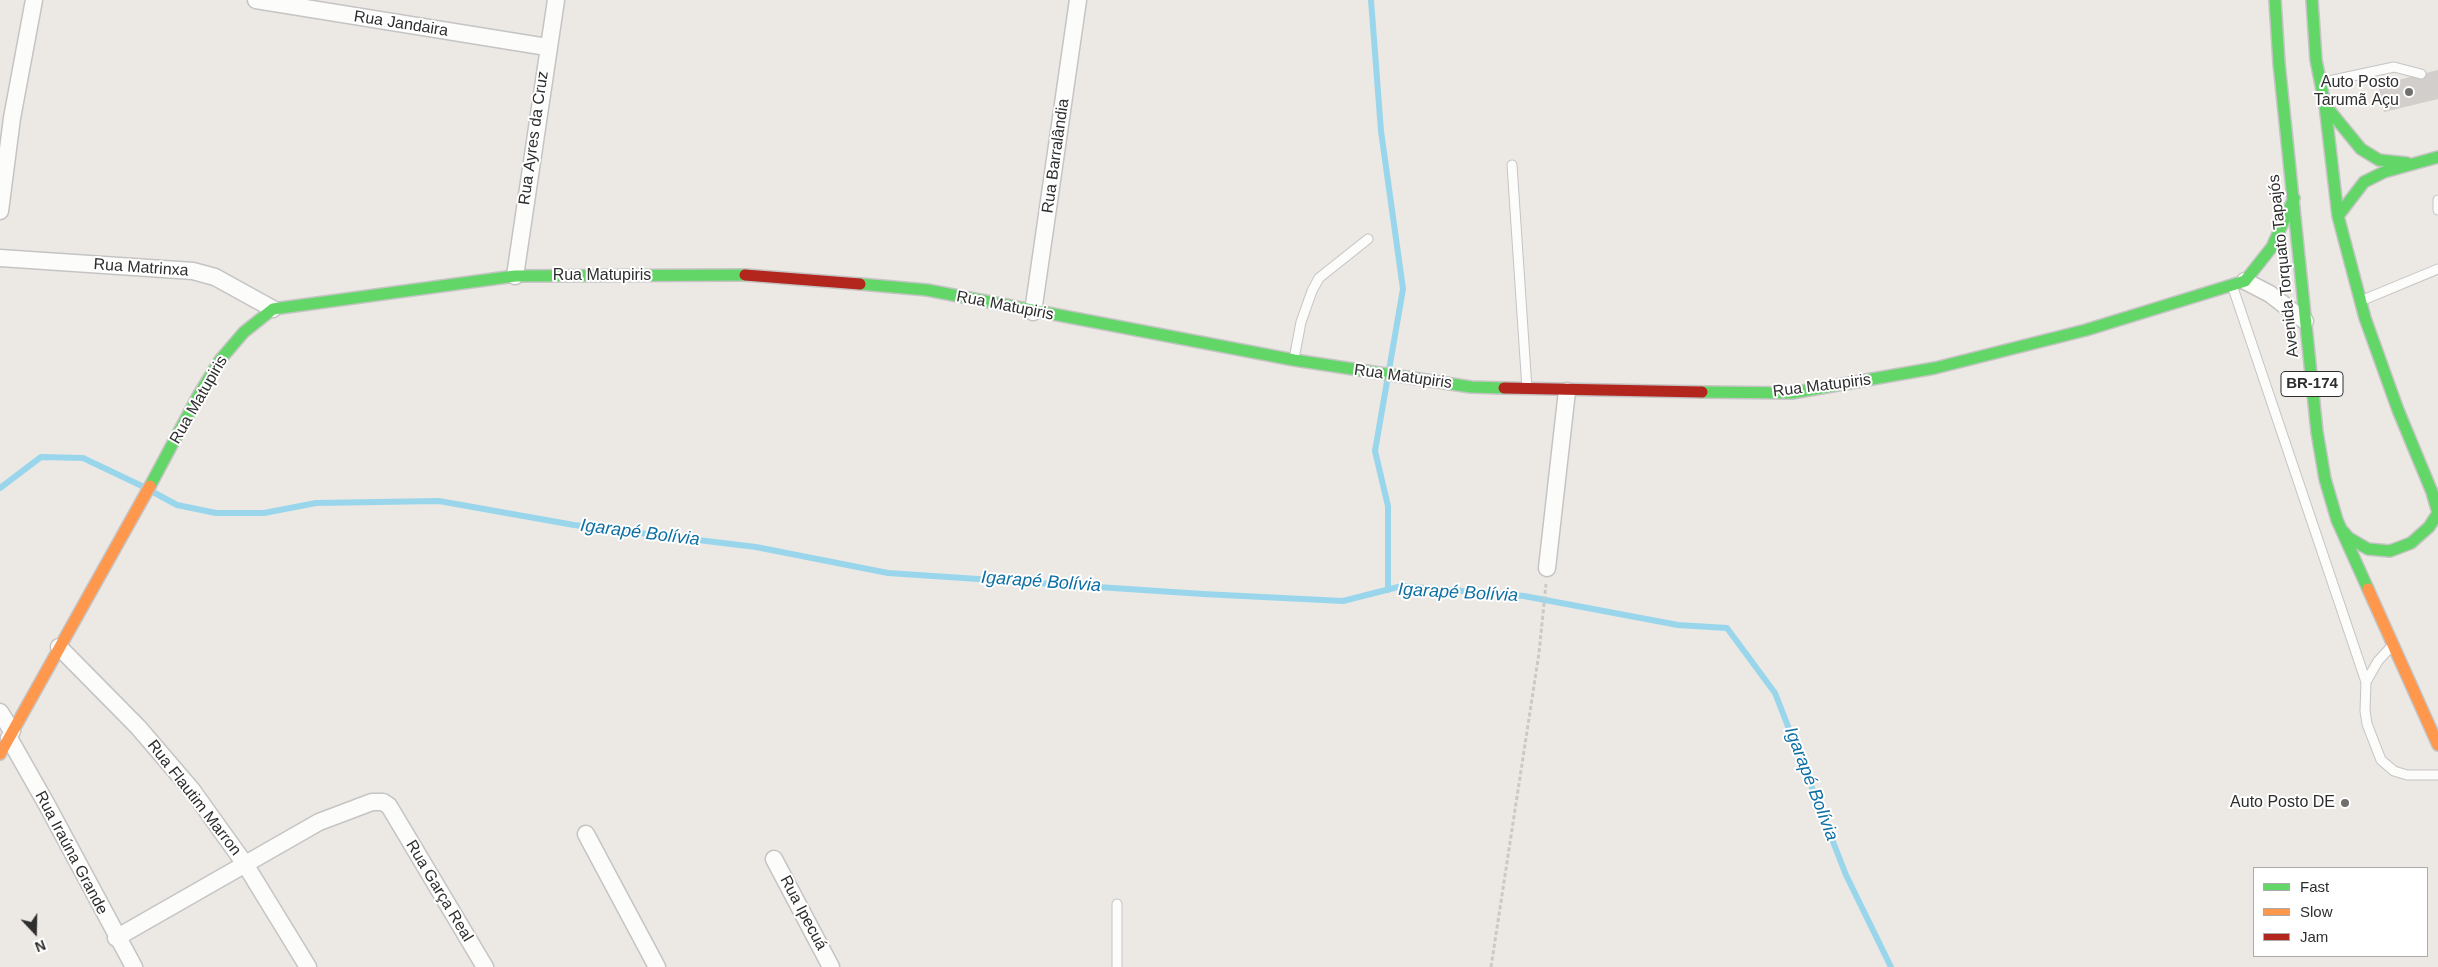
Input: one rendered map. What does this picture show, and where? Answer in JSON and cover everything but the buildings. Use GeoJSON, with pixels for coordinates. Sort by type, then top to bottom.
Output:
{"type":"FeatureCollection","features":[{"type":"Feature","properties":{"kind":"main road","name":"Avenida Torquato Tapajós"},"geometry":{"type":"LineString","coordinates":[[2275,0],[2279,63],[2305,321],[2317,432],[2325,479],[2337,520],[2438,745]]}},
{"type":"Feature","properties":{"kind":"main road"},"geometry":{"type":"LineString","coordinates":[[2312,0],[2316,60],[2325,105],[2338,216],[2360,301],[2394,401],[2432,492],[2438,513],[2429,527],[2411,543],[2390,551],[2379,551],[2358,544],[2342,530],[2337,520]]}},
{"type":"Feature","properties":{"kind":"main road"},"geometry":{"type":"LineString","coordinates":[[2325,105],[2361,149],[2379,160],[2412,164]]}},
{"type":"Feature","properties":{"kind":"main road"},"geometry":{"type":"LineString","coordinates":[[2338,216],[2364,182],[2384,172],[2438,157]]}},
{"type":"Feature","properties":{"kind":"main road"},"geometry":{"type":"LineString","coordinates":[[2238,283],[2272,247],[2294,198]]}},
{"type":"Feature","properties":{"kind":"main road","name":"Rua Matupiris"},"geometry":{"type":"LineString","coordinates":[[0,754],[58,647],[174,443],[198,396],[220,360],[244,332],[273,309],[515,276],[759,275],[927,290],[1033,312],[1294,360],[1471,387],[1567,391],[1792,393],[1850,385],[1935,368],[2086,330],[2238,283]]}},
{"type":"Feature","properties":{"kind":"street"},"geometry":{"type":"LineString","coordinates":[[0,211],[12,118],[34,0]]}},
{"type":"Feature","properties":{"kind":"street","name":"Rua Jandaira"},"geometry":{"type":"LineString","coordinates":[[256,0],[547,47]]}},
{"type":"Feature","properties":{"kind":"street","name":"Rua Ayres da Cruz"},"geometry":{"type":"LineString","coordinates":[[515,276],[547,47],[556,0]]}},
{"type":"Feature","properties":{"kind":"street","name":"Rua Barralândia"},"geometry":{"type":"LineString","coordinates":[[1033,312],[1078,0]]}},
{"type":"Feature","properties":{"kind":"street","name":"Rua Matrinxa"},"geometry":{"type":"LineString","coordinates":[[0,258],[193,271],[215,276],[273,309]]}},
{"type":"Feature","properties":{"kind":"street"},"geometry":{"type":"LineString","coordinates":[[2238,283],[2270,294],[2305,321]]}},
{"type":"Feature","properties":{"kind":"street"},"geometry":{"type":"LineString","coordinates":[[1547,568],[1567,391]]}},
{"type":"Feature","properties":{"kind":"street","name":"Rua Flautim Marron"},"geometry":{"type":"LineString","coordinates":[[58,647],[138,726],[192,790],[245,864],[308,967]]}},
{"type":"Feature","properties":{"kind":"street","name":"Rua Iraúna Grande"},"geometry":{"type":"LineString","coordinates":[[0,712],[10,735],[116,938],[134,967]]}},
{"type":"Feature","properties":{"kind":"street","name":"Rua Garça Real"},"geometry":{"type":"LineString","coordinates":[[245,864],[319,822],[372,802],[383,802],[389,806],[394,814],[485,967]]}},
{"type":"Feature","properties":{"kind":"street"},"geometry":{"type":"LineString","coordinates":[[586,834],[657,967]]}},
{"type":"Feature","properties":{"kind":"street","name":"Rua Ipecuá"},"geometry":{"type":"LineString","coordinates":[[774,859],[831,967]]}},
{"type":"Feature","properties":{"kind":"street"},"geometry":{"type":"LineString","coordinates":[[116,938],[245,864]]}},
{"type":"Feature","properties":{"kind":"lane"},"geometry":{"type":"LineString","coordinates":[[2320,83],[2394,68],[2421,74]]}},
{"type":"Feature","properties":{"kind":"lane"},"geometry":{"type":"LineString","coordinates":[[1512,165],[1527,389]]}},
{"type":"Feature","properties":{"kind":"lane"},"geometry":{"type":"LineString","coordinates":[[2438,200],[2438,210]]}},
{"type":"Feature","properties":{"kind":"lane"},"geometry":{"type":"LineString","coordinates":[[1294,360],[1301,322],[1312,291],[1319,278],[1368,239]]}},
{"type":"Feature","properties":{"kind":"lane"},"geometry":{"type":"LineString","coordinates":[[2360,301],[2438,269]]}},
{"type":"Feature","properties":{"kind":"lane"},"geometry":{"type":"LineString","coordinates":[[2238,283],[2366,682],[2365,711],[2367,724],[2381,760],[2394,771],[2407,776],[2438,775]]}},
{"type":"Feature","properties":{"kind":"lane"},"geometry":{"type":"LineString","coordinates":[[2366,682],[2378,661],[2393,644]]}},
{"type":"Feature","properties":{"kind":"lane"},"geometry":{"type":"LineString","coordinates":[[1117,904],[1117,967]]}},
{"type":"Feature","properties":{"kind":"path"},"geometry":{"type":"LineString","coordinates":[[1491,967],[1541,632],[1547,568]]}},
{"type":"Feature","properties":{"kind":"waterway"},"geometry":{"type":"LineString","coordinates":[[1371,0],[1381,131],[1403,289],[1375,451],[1388,506],[1388,590]]}},
{"type":"Feature","properties":{"kind":"waterway","name":"Igarapé Bolívia"},"geometry":{"type":"LineString","coordinates":[[0,488],[41,457],[83,458],[144,487]]}},
{"type":"Feature","properties":{"kind":"waterway","name":"Igarapé Bolívia"},"geometry":{"type":"LineString","coordinates":[[153,492],[177,505],[216,513],[264,513],[316,503],[439,501],[574,525],[756,547],[888,573],[1203,594],[1343,601],[1402,586],[1524,596],[1678,625],[1727,628],[1775,693],[1846,875],[1891,967]]}},
{"type":"Feature","properties":{"kind":"traffic: fast"},"geometry":{"type":"LineString","coordinates":[[2275,0],[2279,63],[2317,432],[2325,479],[2337,520],[2368,589]]}},
{"type":"Feature","properties":{"kind":"traffic: fast"},"geometry":{"type":"LineString","coordinates":[[2312,0],[2316,60],[2325,105],[2338,216],[2365,318],[2398,410],[2432,492],[2438,513]]}},
{"type":"Feature","properties":{"kind":"traffic: fast"},"geometry":{"type":"LineString","coordinates":[[2325,105],[2361,149],[2379,160],[2407,163]]}},
{"type":"Feature","properties":{"kind":"traffic: fast"},"geometry":{"type":"LineString","coordinates":[[2338,216],[2364,182],[2384,172],[2438,157]]}},
{"type":"Feature","properties":{"kind":"traffic: fast"},"geometry":{"type":"LineString","coordinates":[[1702,392],[1792,393],[1935,368],[2086,330],[2245,281],[2272,247],[2294,198]]}},
{"type":"Feature","properties":{"kind":"traffic: fast"},"geometry":{"type":"LineString","coordinates":[[150,486],[198,396],[220,360],[244,332],[273,309],[515,276],[745,275]]}},
{"type":"Feature","properties":{"kind":"traffic: fast"},"geometry":{"type":"LineString","coordinates":[[860,284],[927,290],[1294,360],[1471,387],[1504,388]]}},
{"type":"Feature","properties":{"kind":"traffic: fast"},"geometry":{"type":"LineString","coordinates":[[2342,530],[2349,538],[2368,549],[2390,551],[2411,543],[2429,527],[2438,513]]}},
{"type":"Feature","properties":{"kind":"traffic: slow"},"geometry":{"type":"LineString","coordinates":[[0,754],[150,486]]}},
{"type":"Feature","properties":{"kind":"traffic: slow"},"geometry":{"type":"LineString","coordinates":[[2368,589],[2438,745]]}},
{"type":"Feature","properties":{"kind":"traffic: jam"},"geometry":{"type":"LineString","coordinates":[[745,275],[860,284]]}},
{"type":"Feature","properties":{"kind":"traffic: jam"},"geometry":{"type":"LineString","coordinates":[[1504,388],[1702,392]]}},
{"type":"Feature","properties":{"kind":"place","name":"Auto Posto Tarumã Açu"},"geometry":{"type":"Point","coordinates":[2409,92]}},
{"type":"Feature","properties":{"kind":"place","name":"Auto Posto DE"},"geometry":{"type":"Point","coordinates":[2345,803]}}]}
